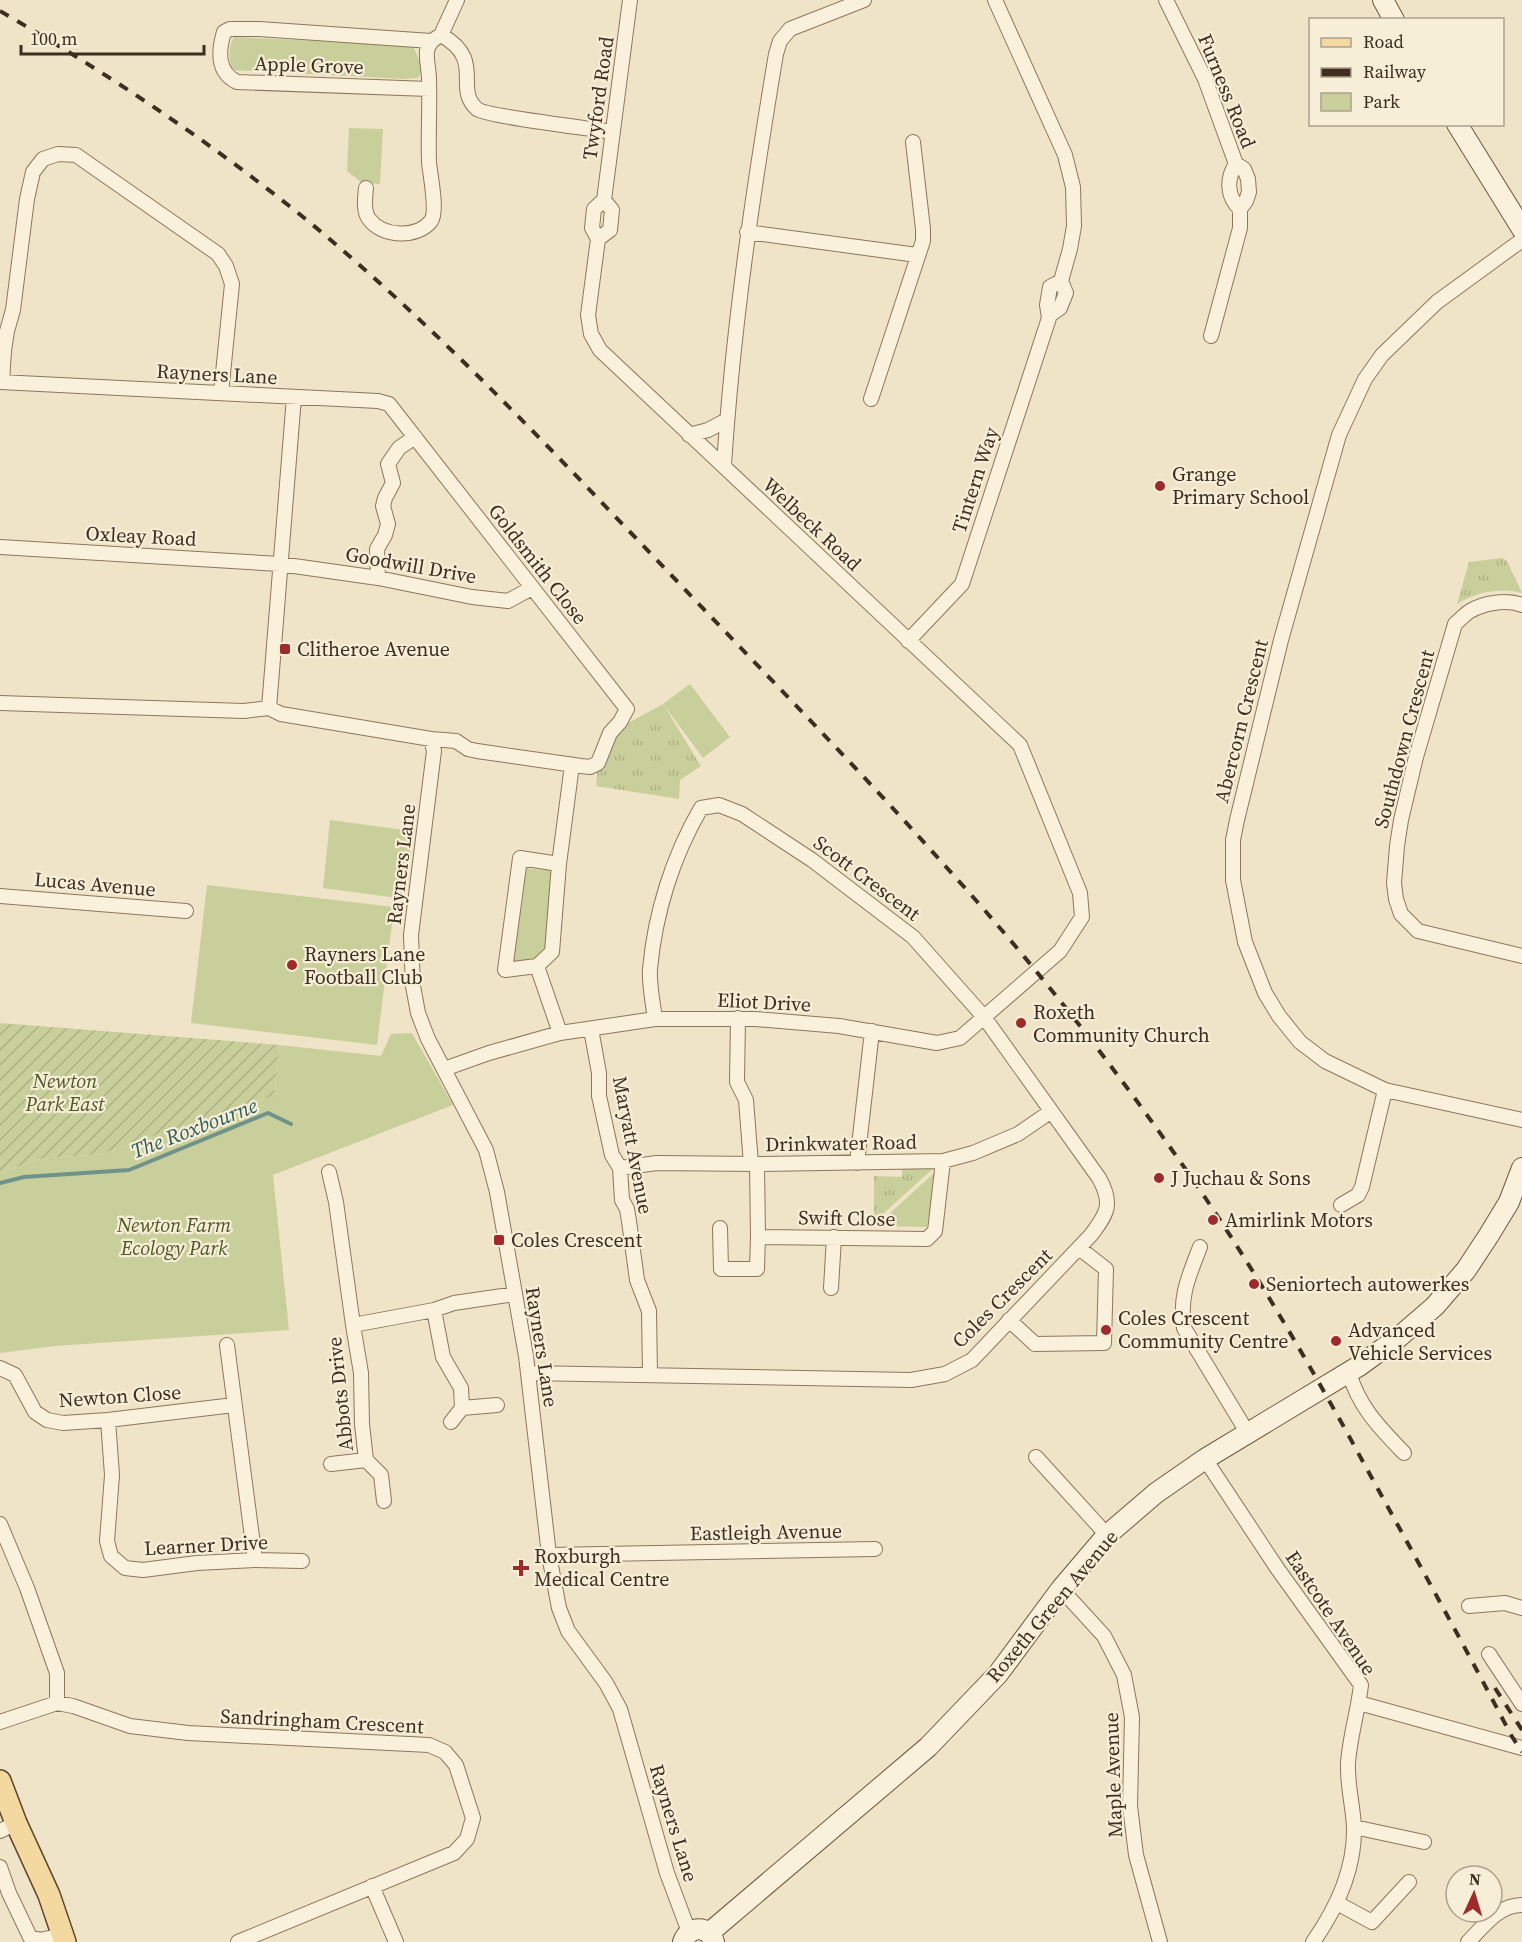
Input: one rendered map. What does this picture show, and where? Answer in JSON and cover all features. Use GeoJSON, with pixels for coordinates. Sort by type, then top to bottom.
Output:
{"type":"FeatureCollection","features":[{"type":"Feature","properties":{"kind":"main road"},"geometry":{"type":"LineString","coordinates":[[0,1781],[8,1827],[49,1894],[64,1938]]}},
{"type":"Feature","properties":{"kind":"street"},"geometry":{"type":"LineString","coordinates":[[366,188],[366,213],[370,220],[381,228],[403,234],[411,233],[430,221],[433,215],[429,162],[427,50],[457,0]]}},
{"type":"Feature","properties":{"kind":"street","name":"Twyford Road"},"geometry":{"type":"LineString","coordinates":[[630,0],[604,200],[612,210],[610,230],[598,239],[588,315],[591,334],[600,350],[689,435],[724,465]]}},
{"type":"Feature","properties":{"kind":"street"},"geometry":{"type":"LineString","coordinates":[[724,465],[747,232],[780,40],[790,29],[864,0]]}},
{"type":"Feature","properties":{"kind":"street","name":"Tintern Way"},"geometry":{"type":"LineString","coordinates":[[908,641],[962,584],[1050,315],[1060,308],[1066,293],[1061,281],[1074,226],[1073,187],[1065,155],[995,0]]}},
{"type":"Feature","properties":{"kind":"street","name":"Furness Road"},"geometry":{"type":"LineString","coordinates":[[1166,0],[1205,79],[1236,164],[1244,170],[1248,179],[1249,192],[1240,209],[1240,228],[1211,336]]}},
{"type":"Feature","properties":{"kind":"street"},"geometry":{"type":"LineString","coordinates":[[1383,0],[1393,18]]}},
{"type":"Feature","properties":{"kind":"street","name":"Apple Grove"},"geometry":{"type":"LineString","coordinates":[[429,89],[237,82],[223,72],[221,40],[224,32],[230,29],[436,38]]}},
{"type":"Feature","properties":{"kind":"street"},"geometry":{"type":"LineString","coordinates":[[436,38],[460,48],[466,59],[470,100],[477,109],[504,116],[613,132]]}},
{"type":"Feature","properties":{"kind":"street"},"geometry":{"type":"LineString","coordinates":[[1458,126],[1522,229]]}},
{"type":"Feature","properties":{"kind":"street"},"geometry":{"type":"LineString","coordinates":[[871,399],[923,241],[913,142]]}},
{"type":"Feature","properties":{"kind":"street"},"geometry":{"type":"LineString","coordinates":[[1,382],[27,199],[33,172],[43,159],[58,154],[76,155],[218,254],[226,266],[232,284],[221,393]]}},
{"type":"Feature","properties":{"kind":"street"},"geometry":{"type":"LineString","coordinates":[[747,232],[917,255]]}},
{"type":"Feature","properties":{"kind":"street","name":"Abercorn Crescent"},"geometry":{"type":"LineString","coordinates":[[1522,240],[1437,302],[1382,355],[1365,379],[1339,435],[1281,640],[1233,840],[1233,880],[1245,942],[1265,993],[1279,1016],[1300,1042],[1325,1061],[1385,1090],[1522,1120]]}},
{"type":"Feature","properties":{"kind":"street","name":"Rayners Lane"},"geometry":{"type":"LineString","coordinates":[[1,382],[294,397],[269,708]]}},
{"type":"Feature","properties":{"kind":"street","name":"Goldsmith Close"},"geometry":{"type":"LineString","coordinates":[[294,397],[384,402],[395,409],[627,709],[620,722],[609,733],[598,763],[590,767],[572,765]]}},
{"type":"Feature","properties":{"kind":"street"},"geometry":{"type":"LineString","coordinates":[[689,435],[708,430],[727,420]]}},
{"type":"Feature","properties":{"kind":"street"},"geometry":{"type":"LineString","coordinates":[[378,578],[378,549],[385,535],[387,524],[383,506],[393,483],[388,464],[399,448],[417,440]]}},
{"type":"Feature","properties":{"kind":"street","name":"Welbeck Road"},"geometry":{"type":"LineString","coordinates":[[724,465],[1020,745],[1080,893],[1082,917],[1060,951],[984,1017]]}},
{"type":"Feature","properties":{"kind":"street","name":"Oxleay Road"},"geometry":{"type":"LineString","coordinates":[[0,547],[280,564]]}},
{"type":"Feature","properties":{"kind":"street","name":"Goodwill Drive"},"geometry":{"type":"LineString","coordinates":[[280,564],[378,578],[472,597],[508,601],[532,588]]}},
{"type":"Feature","properties":{"kind":"street","name":"Southdown Crescent"},"geometry":{"type":"LineString","coordinates":[[1522,605],[1494,603],[1469,611],[1455,624],[1416,757],[1397,846],[1394,883],[1401,914],[1418,931],[1522,956]]}},
{"type":"Feature","properties":{"kind":"street"},"geometry":{"type":"LineString","coordinates":[[0,703],[244,711],[269,708],[281,714],[431,739],[456,741],[468,749],[477,751],[572,765],[559,864],[552,952],[537,966],[505,970],[520,858],[559,864]]}},
{"type":"Feature","properties":{"kind":"street","name":"Rayners Lane"},"geometry":{"type":"LineString","coordinates":[[431,739],[434,751],[411,935],[413,986],[418,1013],[428,1040],[486,1150],[497,1192],[528,1373],[549,1555],[559,1608],[568,1631],[606,1683],[620,1709],[686,1937]]}},
{"type":"Feature","properties":{"kind":"street","name":"Scott Crescent"},"geometry":{"type":"LineString","coordinates":[[655,1020],[650,971],[657,926],[668,881],[701,807],[718,806],[741,814],[812,860],[913,937],[984,1017]]}},
{"type":"Feature","properties":{"kind":"street","name":"Lucas Avenue"},"geometry":{"type":"LineString","coordinates":[[0,896],[186,911]]}},
{"type":"Feature","properties":{"kind":"street"},"geometry":{"type":"LineString","coordinates":[[537,966],[560,1033]]}},
{"type":"Feature","properties":{"kind":"street","name":"Eliot Drive"},"geometry":{"type":"LineString","coordinates":[[444,1069],[560,1033],[655,1020],[738,1018],[839,1026],[937,1043],[960,1038],[984,1017]]}},
{"type":"Feature","properties":{"kind":"street","name":"Coles Crescent"},"geometry":{"type":"LineString","coordinates":[[528,1373],[911,1380],[945,1374],[972,1360],[1105,1218],[1108,1194],[1099,1178],[984,1017]]}},
{"type":"Feature","properties":{"kind":"street"},"geometry":{"type":"LineString","coordinates":[[720,1228],[721,1269],[757,1269],[758,1237],[754,1164],[746,1100],[737,1082],[738,1018]]}},
{"type":"Feature","properties":{"kind":"street","name":"Maryatt Avenue"},"geometry":{"type":"LineString","coordinates":[[591,1029],[599,1073],[599,1096],[612,1155],[620,1168],[622,1200],[627,1209],[638,1280],[649,1311],[650,1374]]}},
{"type":"Feature","properties":{"kind":"street"},"geometry":{"type":"LineString","coordinates":[[857,1163],[872,1031]]}},
{"type":"Feature","properties":{"kind":"street"},"geometry":{"type":"LineString","coordinates":[[1341,1205],[1358,1195],[1362,1187],[1385,1090]]}},
{"type":"Feature","properties":{"kind":"street","name":"Drinkwater Road"},"geometry":{"type":"LineString","coordinates":[[620,1168],[657,1163],[943,1161],[973,1153],[1018,1134],[1050,1112]]}},
{"type":"Feature","properties":{"kind":"street","name":"Swift Close"},"geometry":{"type":"LineString","coordinates":[[758,1237],[927,1239],[935,1231],[943,1161]]}},
{"type":"Feature","properties":{"kind":"street","name":"Roxeth Green Avenue"},"geometry":{"type":"LineString","coordinates":[[712,1937],[928,1747],[998,1674],[1061,1589],[1107,1535],[1156,1493],[1248,1432],[1349,1372],[1399,1337],[1435,1306],[1459,1279],[1489,1235],[1509,1202],[1522,1168]]}},
{"type":"Feature","properties":{"kind":"street","name":"Abbots Drive"},"geometry":{"type":"LineString","coordinates":[[329,1172],[336,1202],[352,1325],[361,1373],[362,1424],[366,1460],[381,1475],[384,1501]]}},
{"type":"Feature","properties":{"kind":"street"},"geometry":{"type":"LineString","coordinates":[[831,1288],[834,1238]]}},
{"type":"Feature","properties":{"kind":"street"},"geometry":{"type":"LineString","coordinates":[[1200,1247],[1184,1291],[1182,1312],[1184,1328],[1248,1432]]}},
{"type":"Feature","properties":{"kind":"street"},"geometry":{"type":"LineString","coordinates":[[1009,1320],[1035,1344],[1104,1343],[1106,1269],[1079,1248]]}},
{"type":"Feature","properties":{"kind":"street"},"geometry":{"type":"LineString","coordinates":[[352,1325],[435,1310],[454,1303],[515,1294]]}},
{"type":"Feature","properties":{"kind":"street"},"geometry":{"type":"LineString","coordinates":[[435,1310],[442,1357],[461,1388],[462,1408],[451,1422]]}},
{"type":"Feature","properties":{"kind":"street"},"geometry":{"type":"LineString","coordinates":[[227,1345],[255,1560]]}},
{"type":"Feature","properties":{"kind":"street","name":"Newton Close"},"geometry":{"type":"LineString","coordinates":[[0,1368],[15,1375],[35,1412],[47,1420],[63,1423],[234,1405]]}},
{"type":"Feature","properties":{"kind":"street"},"geometry":{"type":"LineString","coordinates":[[1349,1372],[1354,1392],[1358,1398],[1404,1453]]}},
{"type":"Feature","properties":{"kind":"street"},"geometry":{"type":"LineString","coordinates":[[462,1408],[497,1405]]}},
{"type":"Feature","properties":{"kind":"street","name":"Learner Drive"},"geometry":{"type":"LineString","coordinates":[[108,1420],[112,1475],[107,1541],[111,1556],[125,1568],[143,1570],[196,1563],[255,1560],[302,1561]]}},
{"type":"Feature","properties":{"kind":"street"},"geometry":{"type":"LineString","coordinates":[[1036,1457],[1107,1535]]}},
{"type":"Feature","properties":{"kind":"street","name":"Eastcote Avenue"},"geometry":{"type":"LineString","coordinates":[[1205,1459],[1277,1568],[1361,1685],[1348,1765],[1354,1827],[1352,1850],[1347,1876],[1336,1903],[1313,1942]]}},
{"type":"Feature","properties":{"kind":"street","name":"Abbots Drive"},"geometry":{"type":"LineString","coordinates":[[331,1464],[366,1460]]}},
{"type":"Feature","properties":{"kind":"street"},"geometry":{"type":"LineString","coordinates":[[0,1524],[27,1588],[57,1673],[57,1703],[0,1722]]}},
{"type":"Feature","properties":{"kind":"street","name":"Eastleigh Avenue"},"geometry":{"type":"LineString","coordinates":[[549,1555],[875,1549]]}},
{"type":"Feature","properties":{"kind":"street","name":"Maple Avenue"},"geometry":{"type":"LineString","coordinates":[[1061,1589],[1104,1636],[1124,1675],[1132,1717],[1130,1806],[1136,1855],[1160,1942]]}},
{"type":"Feature","properties":{"kind":"street"},"geometry":{"type":"LineString","coordinates":[[1469,1606],[1505,1603],[1522,1608]]}},
{"type":"Feature","properties":{"kind":"street"},"geometry":{"type":"LineString","coordinates":[[1489,1654],[1522,1704]]}},
{"type":"Feature","properties":{"kind":"street","name":"Sandringham Crescent"},"geometry":{"type":"LineString","coordinates":[[57,1703],[73,1706],[130,1726],[188,1733],[429,1745],[445,1752],[456,1765],[472,1818],[467,1839],[454,1852],[238,1942]]}},
{"type":"Feature","properties":{"kind":"street"},"geometry":{"type":"LineString","coordinates":[[1359,1703],[1522,1748]]}},
{"type":"Feature","properties":{"kind":"street"},"geometry":{"type":"LineString","coordinates":[[1354,1827],[1424,1842]]}},
{"type":"Feature","properties":{"kind":"street"},"geometry":{"type":"LineString","coordinates":[[0,1867],[9,1893],[30,1936],[40,1940],[64,1938]]}},
{"type":"Feature","properties":{"kind":"street"},"geometry":{"type":"LineString","coordinates":[[1336,1903],[1372,1922],[1409,1882]]}},
{"type":"Feature","properties":{"kind":"street"},"geometry":{"type":"LineString","coordinates":[[372,1886],[396,1942]]}},
{"type":"Feature","properties":{"kind":"street"},"geometry":{"type":"LineString","coordinates":[[1468,1942],[1496,1913],[1512,1905],[1522,1905]]}},
{"type":"Feature","properties":{"kind":"street"},"geometry":{"type":"LineString","coordinates":[[686,1937],[702,1929],[712,1937]]}},
{"type":"Feature","properties":{"kind":"green space"},"geometry":{"type":"Polygon","coordinates":[[[234,37],[410,45],[414,48],[421,70],[418,78],[404,79],[234,70],[230,63],[230,54],[234,37]]]}},
{"type":"Feature","properties":{"kind":"green space"},"geometry":{"type":"Polygon","coordinates":[[[349,128],[383,129],[380,184],[362,183],[347,171],[349,128]]]}},
{"type":"Feature","properties":{"kind":"green space"},"geometry":{"type":"Polygon","coordinates":[[[1502,558],[1507,561],[1522,593],[1505,590],[1488,592],[1472,596],[1457,604],[1469,562],[1502,558]]]}},
{"type":"Feature","properties":{"kind":"green space"},"geometry":{"type":"Polygon","coordinates":[[[690,684],[730,737],[703,758],[663,704],[690,684]]]}},
{"type":"Feature","properties":{"kind":"green space"},"geometry":{"type":"Polygon","coordinates":[[[663,704],[701,766],[680,780],[679,799],[596,786],[598,763],[610,733],[663,704]]]}},
{"type":"Feature","properties":{"kind":"green space"},"geometry":{"type":"Polygon","coordinates":[[[330,820],[412,831],[405,899],[323,888],[330,820]]]}},
{"type":"Feature","properties":{"kind":"green space"},"geometry":{"type":"Polygon","coordinates":[[[520,868],[559,871],[544,961],[512,963],[520,868]]]}},
{"type":"Feature","properties":{"kind":"green space","name":"Rayners Lane Football Club"},"geometry":{"type":"Polygon","coordinates":[[[207,885],[394,907],[377,1045],[191,1023],[207,885]]]}},
{"type":"Feature","properties":{"kind":"green space","name":"Newton Park East"},"geometry":{"type":"Polygon","coordinates":[[[0,1023],[280,1045],[274,1096],[101,1154],[39,1159],[0,1173],[0,1023]]]}},
{"type":"Feature","properties":{"kind":"green space","name":"Newton Farm Ecology Park"},"geometry":{"type":"Polygon","coordinates":[[[412,1033],[453,1105],[273,1175],[289,1330],[55,1346],[0,1353],[0,1173],[39,1159],[101,1154],[274,1096],[280,1045],[381,1056],[391,1034],[412,1033]]]}},
{"type":"Feature","properties":{"kind":"green space"},"geometry":{"type":"Polygon","coordinates":[[[902,1166],[936,1166],[874,1222],[874,1176],[902,1177],[902,1166]]]}},
{"type":"Feature","properties":{"kind":"green space"},"geometry":{"type":"Polygon","coordinates":[[[936,1171],[927,1227],[876,1226],[936,1171]]]}},
{"type":"Feature","properties":{"kind":"waterway","name":"The Roxbourne"},"geometry":{"type":"LineString","coordinates":[[0,1183],[24,1177],[129,1170],[268,1113],[291,1124]]}},
{"type":"Feature","properties":{"kind":"railway"},"geometry":{"type":"LineString","coordinates":[[0,11],[80,59],[197,137],[272,192],[357,263],[497,395],[846,758],[977,902],[1036,970],[1119,1077],[1243,1255],[1329,1401],[1522,1752]]}},
{"type":"Feature","properties":{"kind":"railway"},"geometry":{"type":"LineString","coordinates":[[1495,1688],[1522,1730]]}},
{"type":"Feature","properties":{"kind":"place","name":"Grange Primary School"},"geometry":{"type":"Point","coordinates":[1160,486]}},
{"type":"Feature","properties":{"kind":"place","name":"Clitheroe Avenue"},"geometry":{"type":"Point","coordinates":[285,649]}},
{"type":"Feature","properties":{"kind":"place","name":"Rayners Lane Football Club"},"geometry":{"type":"Point","coordinates":[292,965]}},
{"type":"Feature","properties":{"kind":"place","name":"Roxeth Community Church"},"geometry":{"type":"Point","coordinates":[1021,1023]}},
{"type":"Feature","properties":{"kind":"place","name":"J Juchau & Sons"},"geometry":{"type":"Point","coordinates":[1159,1178]}},
{"type":"Feature","properties":{"kind":"place","name":"Amirlink Motors"},"geometry":{"type":"Point","coordinates":[1213,1220]}},
{"type":"Feature","properties":{"kind":"place","name":"Coles Crescent"},"geometry":{"type":"Point","coordinates":[499,1240]}},
{"type":"Feature","properties":{"kind":"place","name":"Seniortech autowerkes"},"geometry":{"type":"Point","coordinates":[1254,1284]}},
{"type":"Feature","properties":{"kind":"place","name":"Coles Crescent Community Centre"},"geometry":{"type":"Point","coordinates":[1106,1330]}},
{"type":"Feature","properties":{"kind":"place","name":"Advanced Vehicle Services"},"geometry":{"type":"Point","coordinates":[1336,1341]}},
{"type":"Feature","properties":{"kind":"place","name":"Roxburgh Medical Centre"},"geometry":{"type":"Point","coordinates":[521,1568]}}]}
